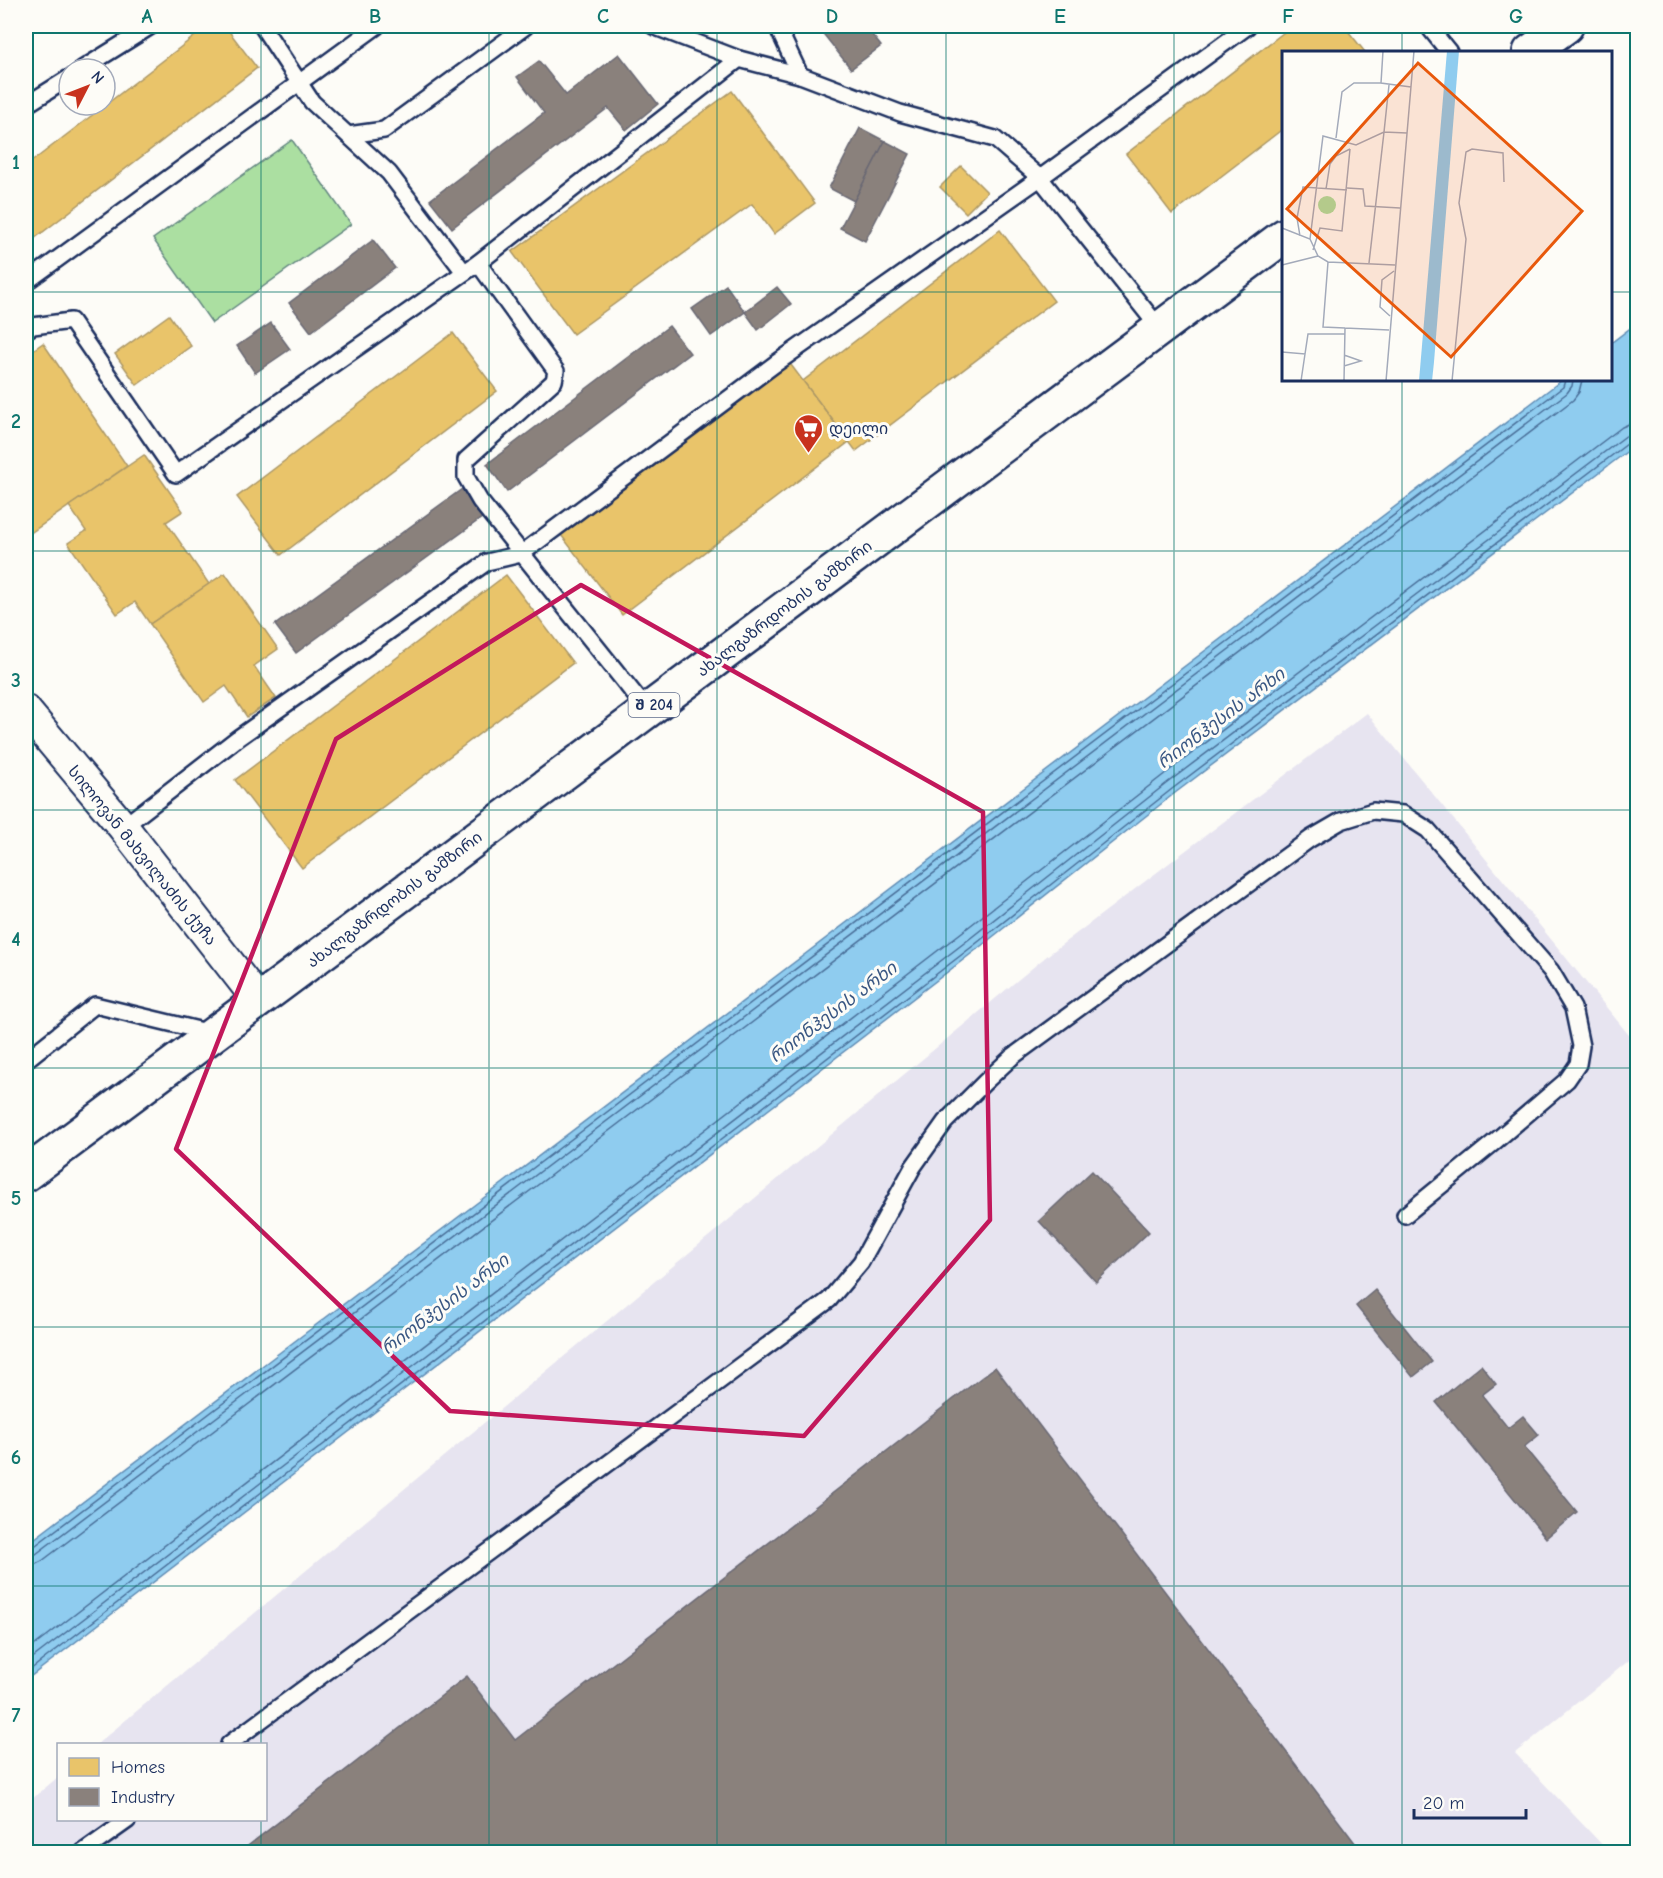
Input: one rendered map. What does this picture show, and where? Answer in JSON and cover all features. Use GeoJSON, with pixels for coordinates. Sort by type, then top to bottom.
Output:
{"type":"FeatureCollection","features":[{"type":"Feature","properties":{"kind":"main road"},"geometry":{"type":"LineString","coordinates":[[1531,51],[1566,26]]}},
{"type":"Feature","properties":{"kind":"main road","name":"ახალგაზრდობის გამზირი"},"geometry":{"type":"LineString","coordinates":[[26,1174],[1282,238]]}},
{"type":"Feature","properties":{"kind":"street","name":"სილოვან მახვილაძის ქუჩა"},"geometry":{"type":"LineString","coordinates":[[26,711],[123,827],[258,1000]]}},
{"type":"Feature","properties":{"kind":"lane"},"geometry":{"type":"LineString","coordinates":[[101,57],[151,26]]}},
{"type":"Feature","properties":{"kind":"lane"},"geometry":{"type":"LineString","coordinates":[[262,26],[312,102],[389,173],[464,272]]}},
{"type":"Feature","properties":{"kind":"lane"},"geometry":{"type":"LineString","coordinates":[[26,282],[377,26]]}},
{"type":"Feature","properties":{"kind":"lane"},"geometry":{"type":"LineString","coordinates":[[348,135],[384,130],[526,26]]}},
{"type":"Feature","properties":{"kind":"lane"},"geometry":{"type":"LineString","coordinates":[[653,26],[739,59],[800,75],[900,113],[995,139],[1040,178],[1160,329]]}},
{"type":"Feature","properties":{"kind":"lane"},"geometry":{"type":"LineString","coordinates":[[777,26],[800,75]]}},
{"type":"Feature","properties":{"kind":"lane"},"geometry":{"type":"LineString","coordinates":[[123,827],[238,738],[487,562],[521,554],[775,364],[1040,178],[1248,26]]}},
{"type":"Feature","properties":{"kind":"lane"},"geometry":{"type":"LineString","coordinates":[[1428,26],[1448,51]]}},
{"type":"Feature","properties":{"kind":"lane"},"geometry":{"type":"LineString","coordinates":[[26,330],[33,326],[71,321],[176,474],[478,263],[739,59]]}},
{"type":"Feature","properties":{"kind":"lane"},"geometry":{"type":"LineString","coordinates":[[26,105],[57,86]]}},
{"type":"Feature","properties":{"kind":"lane"},"geometry":{"type":"LineString","coordinates":[[478,263],[556,371],[554,381],[466,460],[466,477],[480,501],[521,554],[647,710]]}},
{"type":"Feature","properties":{"kind":"lane"},"geometry":{"type":"LineString","coordinates":[[230,1743],[829,1300],[861,1262],[913,1167],[945,1122],[1012,1057],[1310,839],[1341,821],[1373,811],[1403,814],[1428,830],[1551,971],[1573,1008],[1581,1046],[1578,1064],[1567,1080],[1405,1215]]}},
{"type":"Feature","properties":{"kind":"lane"},"geometry":{"type":"LineString","coordinates":[[26,1060],[95,1005],[214,1034]]}},
{"type":"Feature","properties":{"kind":"lane"},"geometry":{"type":"LineString","coordinates":[[83,1852],[127,1821]]}},
{"type":"Feature","properties":{"kind":"highlighted area"},"geometry":{"type":"Polygon","coordinates":[[[581,585],[983,812],[990,1220],[804,1436],[450,1411],[176,1149],[336,739],[581,585]]]}},
{"type":"Feature","properties":{"kind":"shaded area"},"geometry":{"type":"Polygon","coordinates":[[[1367,713],[1637,1045],[1637,1654],[1515,1753],[1609,1852],[26,1852],[26,1804],[57,1778],[57,1821],[267,1821],[267,1743],[98,1743],[1048,955],[1367,713]]]}},
{"type":"Feature","properties":{"kind":"green space"},"geometry":{"type":"Polygon","coordinates":[[[292,140],[351,224],[212,323],[153,239],[292,140]]]}},
{"type":"Feature","properties":{"kind":"water","name":"რიონჰესის არხი"},"geometry":{"type":"Polygon","coordinates":[[[1637,323],[1637,444],[1175,793],[976,950],[26,1680],[26,1545],[1561,381],[1612,381],[1612,342],[1637,323]]]}},
{"type":"Feature","properties":{"kind":"building: Homes"},"geometry":{"type":"Polygon","coordinates":[[[208,26],[225,26],[257,68],[26,245],[26,166],[90,117],[117,117],[117,96],[208,26]]]}},
{"type":"Feature","properties":{"kind":"building: Homes"},"geometry":{"type":"Polygon","coordinates":[[[1292,26],[1344,26],[1364,51],[1282,51],[1282,130],[1172,214],[1126,154],[1292,26]]]}},
{"type":"Feature","properties":{"kind":"building: Homes"},"geometry":{"type":"Polygon","coordinates":[[[732,91],[815,203],[774,234],[752,204],[573,334],[512,252],[732,91]]]}},
{"type":"Feature","properties":{"kind":"building: Homes"},"geometry":{"type":"Polygon","coordinates":[[[961,166],[987,192],[966,213],[940,187],[961,166]]]}},
{"type":"Feature","properties":{"kind":"building: Homes"},"geometry":{"type":"Polygon","coordinates":[[[1000,230],[1054,301],[856,451],[803,381],[1000,230]]]}},
{"type":"Feature","properties":{"kind":"building: Homes"},"geometry":{"type":"Polygon","coordinates":[[[169,315],[191,346],[137,385],[115,354],[169,315]]]}},
{"type":"Feature","properties":{"kind":"building: Homes"},"geometry":{"type":"Polygon","coordinates":[[[453,333],[497,391],[281,555],[237,497],[453,333]]]}},
{"type":"Feature","properties":{"kind":"building: Homes"},"geometry":{"type":"Polygon","coordinates":[[[43,343],[127,466],[26,536],[26,355],[43,343]]]}},
{"type":"Feature","properties":{"kind":"building: Homes"},"geometry":{"type":"Polygon","coordinates":[[[788,361],[849,442],[622,615],[561,535],[788,361]]]}},
{"type":"Feature","properties":{"kind":"building: Homes"},"geometry":{"type":"Polygon","coordinates":[[[144,455],[183,511],[166,522],[209,584],[150,624],[135,602],[117,614],[68,543],[86,531],[69,506],[144,455]]]}},
{"type":"Feature","properties":{"kind":"building: Homes"},"geometry":{"type":"Polygon","coordinates":[[[225,573],[278,649],[254,666],[276,698],[247,717],[226,686],[204,702],[150,624],[225,573]]]}},
{"type":"Feature","properties":{"kind":"building: Homes"},"geometry":{"type":"Polygon","coordinates":[[[506,575],[573,663],[302,868],[235,780],[506,575]]]}},
{"type":"Feature","properties":{"kind":"building: Industry"},"geometry":{"type":"Polygon","coordinates":[[[817,26],[865,26],[881,46],[851,69],[817,26]]]}},
{"type":"Feature","properties":{"kind":"building: Industry"},"geometry":{"type":"Polygon","coordinates":[[[619,54],[658,104],[626,130],[608,108],[452,228],[430,200],[544,113],[517,77],[539,61],[566,95],[619,54]]]}},
{"type":"Feature","properties":{"kind":"building: Industry"},"geometry":{"type":"Polygon","coordinates":[[[860,128],[885,141],[854,201],[829,188],[860,128]]]}},
{"type":"Feature","properties":{"kind":"building: Industry"},"geometry":{"type":"Polygon","coordinates":[[[885,141],[910,154],[865,241],[840,228],[885,141]]]}},
{"type":"Feature","properties":{"kind":"building: Industry"},"geometry":{"type":"Polygon","coordinates":[[[373,240],[395,268],[311,332],[289,303],[373,240]]]}},
{"type":"Feature","properties":{"kind":"building: Industry"},"geometry":{"type":"Polygon","coordinates":[[[726,285],[745,312],[711,336],[692,309],[726,285]]]}},
{"type":"Feature","properties":{"kind":"building: Industry"},"geometry":{"type":"Polygon","coordinates":[[[777,287],[791,304],[758,330],[745,312],[777,287]]]}},
{"type":"Feature","properties":{"kind":"building: Industry"},"geometry":{"type":"Polygon","coordinates":[[[271,323],[290,349],[255,373],[237,346],[271,323]]]}},
{"type":"Feature","properties":{"kind":"building: Industry"},"geometry":{"type":"Polygon","coordinates":[[[669,326],[690,353],[507,492],[487,464],[669,326]]]}},
{"type":"Feature","properties":{"kind":"building: Industry"},"geometry":{"type":"Polygon","coordinates":[[[462,489],[483,517],[296,653],[275,625],[462,489]]]}},
{"type":"Feature","properties":{"kind":"building: Industry"},"geometry":{"type":"Polygon","coordinates":[[[1092,1171],[1149,1232],[1096,1282],[1039,1221],[1092,1171]]]}},
{"type":"Feature","properties":{"kind":"building: Industry"},"geometry":{"type":"Polygon","coordinates":[[[1375,1290],[1432,1362],[1413,1377],[1356,1306],[1375,1290]]]}},
{"type":"Feature","properties":{"kind":"building: Industry"},"geometry":{"type":"Polygon","coordinates":[[[1481,1365],[1496,1384],[1482,1395],[1508,1428],[1523,1416],[1539,1435],[1524,1447],[1577,1512],[1546,1538],[1436,1402],[1481,1365]]]}},
{"type":"Feature","properties":{"kind":"building: Industry"},"geometry":{"type":"Polygon","coordinates":[[[995,1367],[1362,1852],[240,1852],[467,1676],[515,1740],[995,1367]]]}},
{"type":"Feature","properties":{"kind":"place","name":"დეილი"},"geometry":{"type":"Point","coordinates":[808,454]}}]}
